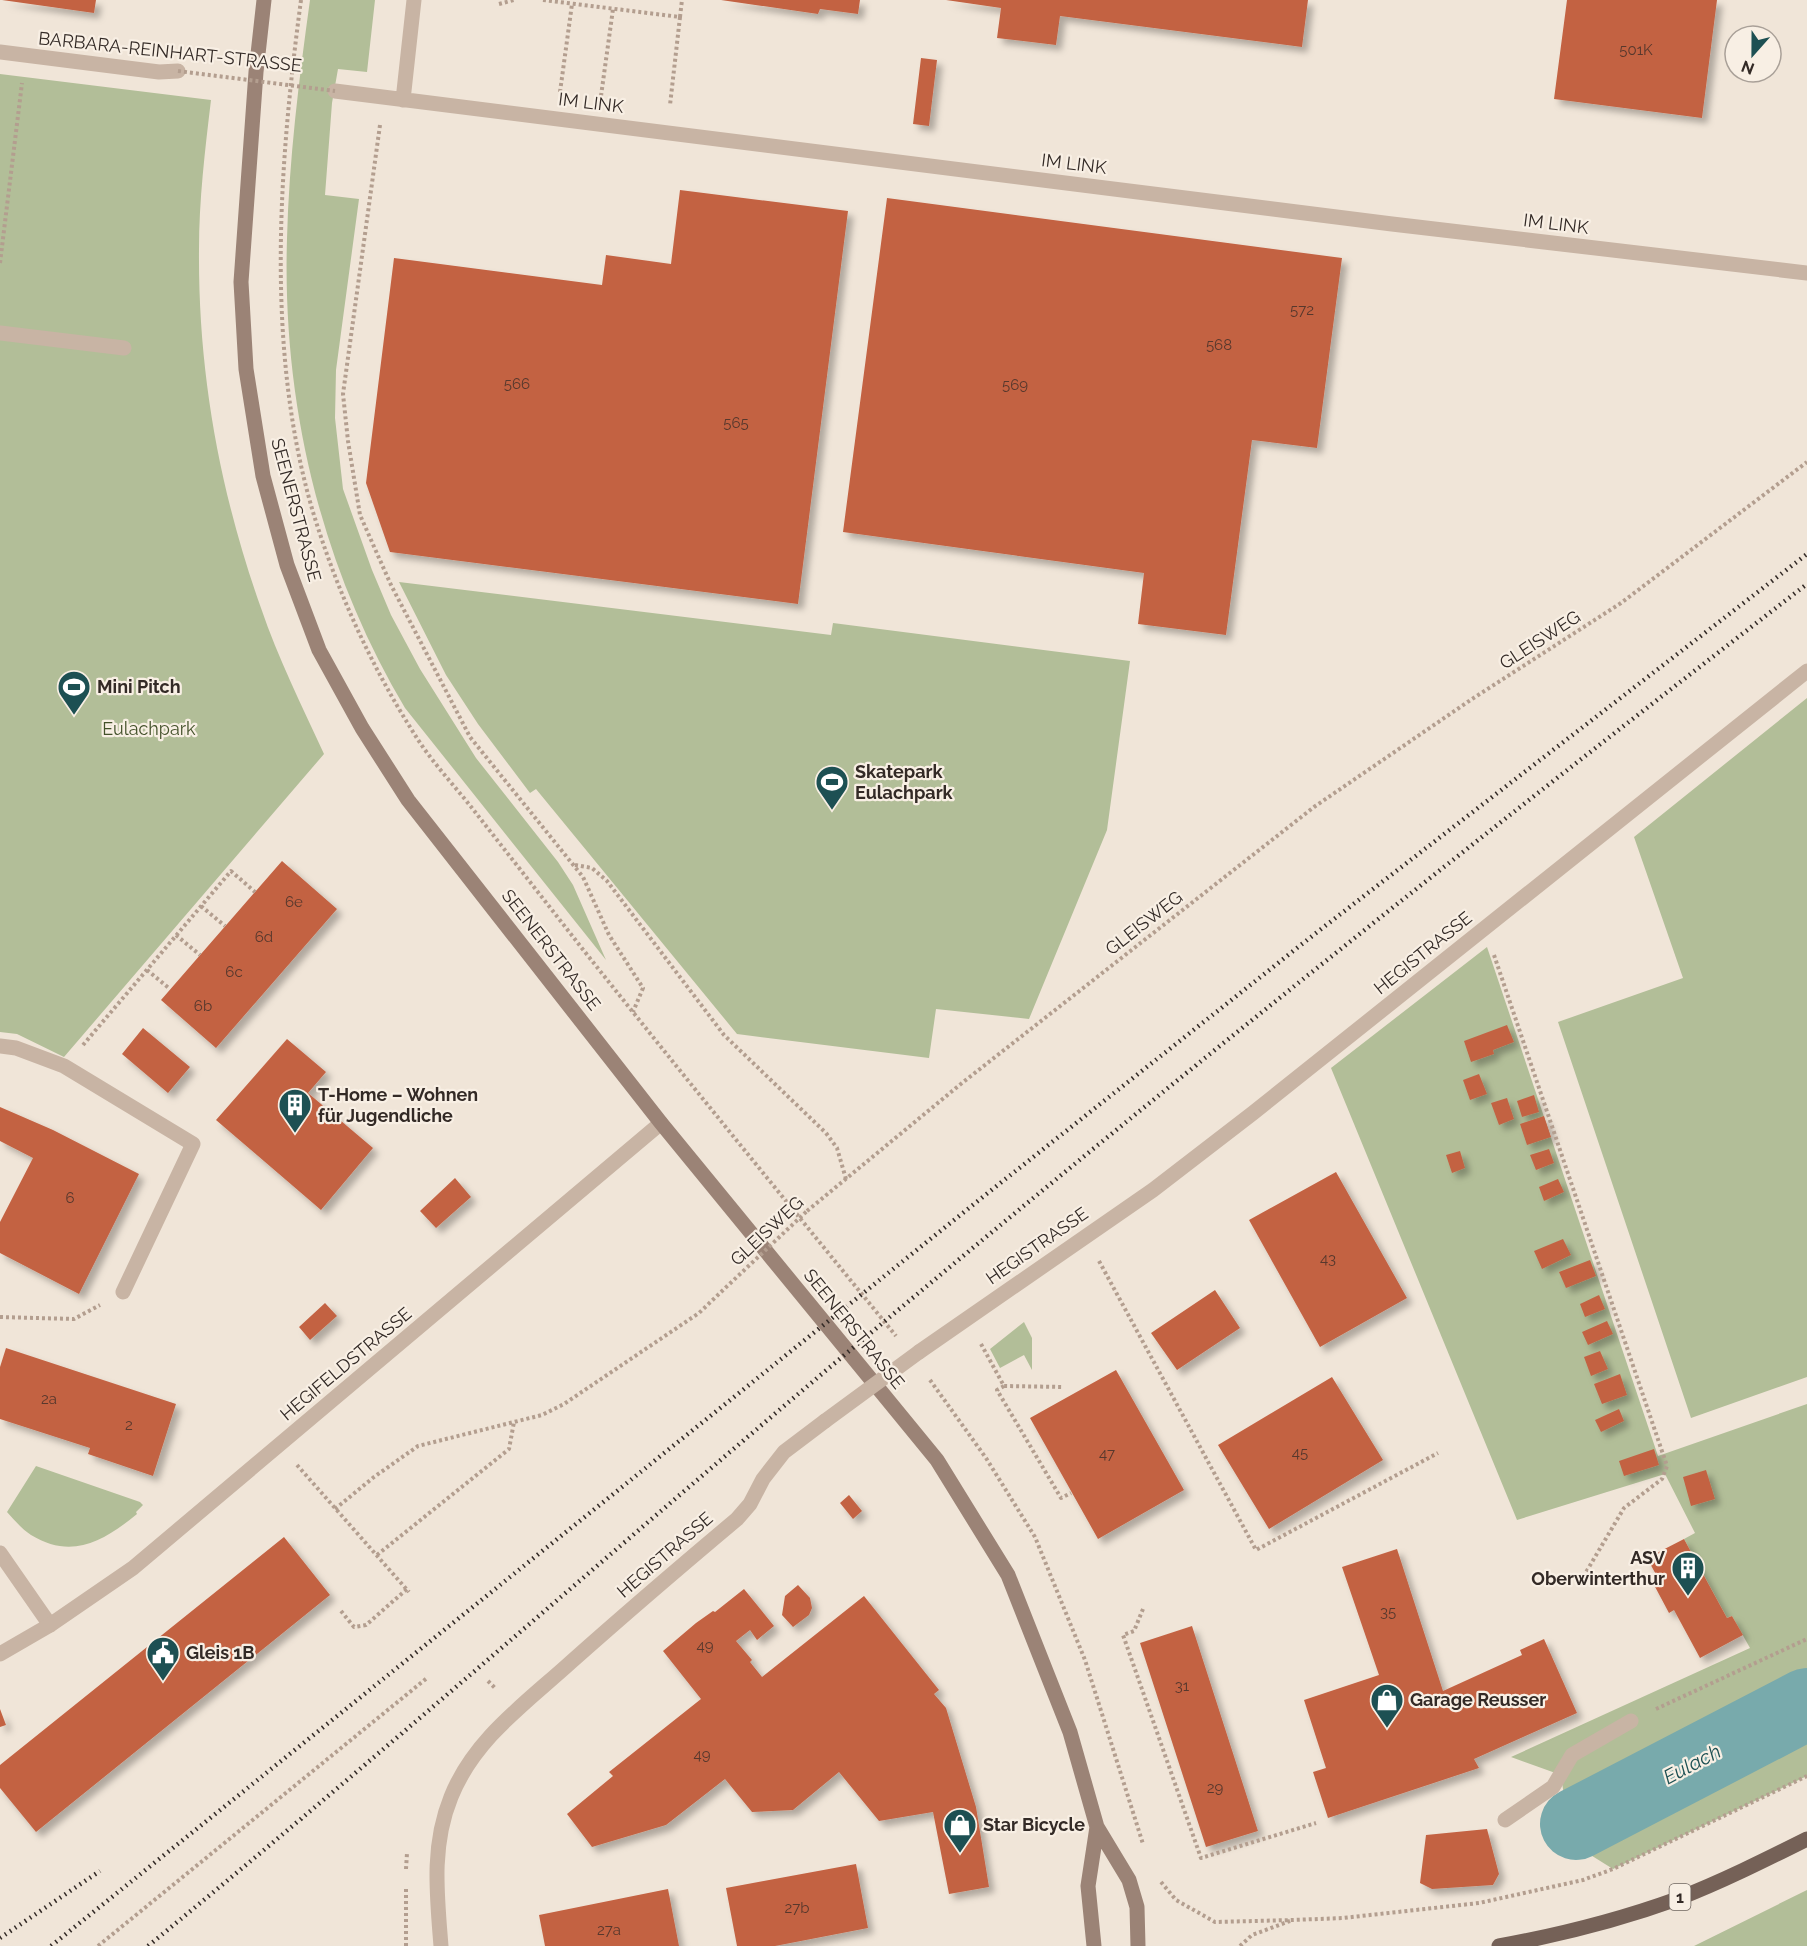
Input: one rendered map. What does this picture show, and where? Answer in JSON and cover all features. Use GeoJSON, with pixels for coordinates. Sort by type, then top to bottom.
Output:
{"type":"FeatureCollection","features":[{"type":"Feature","properties":{"kind":"main road","name":"SEENERSTRASSE"},"geometry":{"type":"LineString","coordinates":[[264,0],[256,72],[241,282],[246,369],[264,476],[287,565],[319,650],[362,728],[408,800],[661,1123],[937,1460],[1008,1575],[1070,1732],[1096,1827],[1129,1880],[1137,1907],[1138,1946]]}},
{"type":"Feature","properties":{"kind":"main road","name":"SEENERSTRASSE"},"geometry":{"type":"LineString","coordinates":[[1094,1946],[1088,1886],[1096,1827]]}},
{"type":"Feature","properties":{"kind":"main road","name":"1"},"geometry":{"type":"LineString","coordinates":[[1499,1946],[1547,1937],[1613,1920],[1679,1898],[1807,1839]]}},
{"type":"Feature","properties":{"kind":"street"},"geometry":{"type":"LineString","coordinates":[[403,100],[414,0]]}},
{"type":"Feature","properties":{"kind":"street","name":"BARBARA-REINHART-STRASSE"},"geometry":{"type":"LineString","coordinates":[[0,52],[159,72],[178,70]]}},
{"type":"Feature","properties":{"kind":"street","name":"IM LINK"},"geometry":{"type":"LineString","coordinates":[[335,91],[1392,224],[1807,273]]}},
{"type":"Feature","properties":{"kind":"street"},"geometry":{"type":"LineString","coordinates":[[0,333],[124,348]]}},
{"type":"Feature","properties":{"kind":"street","name":"HEGISTRASSE"},"geometry":{"type":"LineString","coordinates":[[441,1946],[435,1869],[438,1843],[450,1798],[468,1762],[492,1732],[737,1519],[750,1504],[763,1479],[784,1452],[919,1352],[1153,1190],[1485,929],[1807,671]]}},
{"type":"Feature","properties":{"kind":"street"},"geometry":{"type":"LineString","coordinates":[[0,1046],[16,1048],[64,1066],[193,1144],[123,1292]]}},
{"type":"Feature","properties":{"kind":"street","name":"HEGIFELDSTRASSE"},"geometry":{"type":"LineString","coordinates":[[0,1654],[50,1625],[142,1561],[661,1123]]}},
{"type":"Feature","properties":{"kind":"street"},"geometry":{"type":"LineString","coordinates":[[0,1553],[50,1625]]}},
{"type":"Feature","properties":{"kind":"street"},"geometry":{"type":"LineString","coordinates":[[1505,1820],[1553,1787],[1572,1755],[1631,1721]]}},
{"type":"Feature","properties":{"kind":"path"},"geometry":{"type":"LineString","coordinates":[[301,0],[283,182],[280,274],[284,350],[297,440],[312,510],[340,590],[376,670],[417,739],[633,1012],[896,1337]]}},
{"type":"Feature","properties":{"kind":"path"},"geometry":{"type":"LineString","coordinates":[[499,4],[514,0]]}},
{"type":"Feature","properties":{"kind":"path"},"geometry":{"type":"LineString","coordinates":[[543,0],[680,17]]}},
{"type":"Feature","properties":{"kind":"path"},"geometry":{"type":"LineString","coordinates":[[666,132],[682,0]]}},
{"type":"Feature","properties":{"kind":"path"},"geometry":{"type":"LineString","coordinates":[[557,119],[572,4]]}},
{"type":"Feature","properties":{"kind":"path"},"geometry":{"type":"LineString","coordinates":[[598,124],[613,9]]}},
{"type":"Feature","properties":{"kind":"path"},"geometry":{"type":"LineString","coordinates":[[0,263],[25,55]]}},
{"type":"Feature","properties":{"kind":"path","name":"BARBARA-REINHART-STRASSE"},"geometry":{"type":"LineString","coordinates":[[178,70],[335,91]]}},
{"type":"Feature","properties":{"kind":"path"},"geometry":{"type":"LineString","coordinates":[[380,121],[343,394],[360,515],[391,585],[470,737],[583,877],[609,934],[643,988],[633,1012]]}},
{"type":"Feature","properties":{"kind":"path","name":"GLEISWEG"},"geometry":{"type":"LineString","coordinates":[[335,1509],[374,1477],[418,1446],[542,1415],[564,1404],[699,1313],[807,1211],[962,1083],[1314,807],[1472,699],[1622,603],[1807,462]]}},
{"type":"Feature","properties":{"kind":"path"},"geometry":{"type":"LineString","coordinates":[[573,864],[592,868],[606,882],[724,1035],[826,1133],[837,1148],[846,1179]]}},
{"type":"Feature","properties":{"kind":"path"},"geometry":{"type":"LineString","coordinates":[[64,1066],[231,871],[255,892]]}},
{"type":"Feature","properties":{"kind":"path"},"geometry":{"type":"LineString","coordinates":[[201,906],[225,926]]}},
{"type":"Feature","properties":{"kind":"path"},"geometry":{"type":"LineString","coordinates":[[1485,929],[1667,1466],[1662,1479],[1624,1509],[1579,1584]]}},
{"type":"Feature","properties":{"kind":"path"},"geometry":{"type":"LineString","coordinates":[[176,935],[200,955]]}},
{"type":"Feature","properties":{"kind":"path"},"geometry":{"type":"LineString","coordinates":[[147,970],[170,989]]}},
{"type":"Feature","properties":{"kind":"path"},"geometry":{"type":"LineString","coordinates":[[1099,1261],[1256,1550],[1438,1453]]}},
{"type":"Feature","properties":{"kind":"path"},"geometry":{"type":"LineString","coordinates":[[0,1317],[74,1319],[123,1292]]}},
{"type":"Feature","properties":{"kind":"path"},"geometry":{"type":"LineString","coordinates":[[977,1336],[1004,1386]]}},
{"type":"Feature","properties":{"kind":"path"},"geometry":{"type":"LineString","coordinates":[[926,1374],[986,1458],[1035,1537],[1085,1660],[1145,1850]]}},
{"type":"Feature","properties":{"kind":"path"},"geometry":{"type":"LineString","coordinates":[[1063,1387],[1004,1386],[998,1390],[1061,1498],[1071,1493]]}},
{"type":"Feature","properties":{"kind":"path"},"geometry":{"type":"LineString","coordinates":[[377,1555],[509,1449],[514,1422]]}},
{"type":"Feature","properties":{"kind":"path"},"geometry":{"type":"LineString","coordinates":[[300,1469],[408,1591],[366,1625],[354,1627],[340,1611]]}},
{"type":"Feature","properties":{"kind":"path"},"geometry":{"type":"LineString","coordinates":[[1143,1609],[1134,1630],[1123,1635],[1201,1858],[1316,1823]]}},
{"type":"Feature","properties":{"kind":"path"},"geometry":{"type":"LineString","coordinates":[[1631,1721],[1807,1639]]}},
{"type":"Feature","properties":{"kind":"path"},"geometry":{"type":"LineString","coordinates":[[98,1946],[427,1678]]}},
{"type":"Feature","properties":{"kind":"path"},"geometry":{"type":"LineString","coordinates":[[488,1681],[495,1688]]}},
{"type":"Feature","properties":{"kind":"path"},"geometry":{"type":"LineString","coordinates":[[1157,1877],[1176,1900],[1215,1922],[1343,1918],[1479,1903],[1583,1880],[1613,1869],[1807,1776]]}},
{"type":"Feature","properties":{"kind":"path"},"geometry":{"type":"LineString","coordinates":[[1240,1946],[1252,1935],[1293,1920]]}},
{"type":"Feature","properties":{"kind":"green space"},"geometry":{"type":"Polygon","coordinates":[[[310,0],[375,0],[367,72],[338,69],[332,103],[325,195],[359,199],[336,370],[335,418],[343,489],[391,615],[420,669],[476,758],[558,862],[573,885],[606,960],[405,708],[350,598],[329,541],[300,423],[287,301],[287,239],[292,149],[310,0]]]}},
{"type":"Feature","properties":{"kind":"green space","name":"Eulachpark"},"geometry":{"type":"Polygon","coordinates":[[[0,74],[211,100],[201,194],[199,250],[202,342],[214,432],[234,521],[261,608],[283,664],[324,754],[64,1057],[17,1034],[0,1032],[0,74]]]}},
{"type":"Feature","properties":{"kind":"green space","name":"Skatepark Eulachpark"},"geometry":{"type":"Polygon","coordinates":[[[399,582],[831,635],[833,623],[1130,661],[1107,830],[1029,1019],[936,1009],[929,1058],[737,1034],[536,789],[530,793],[478,724],[446,675],[399,582]]]}},
{"type":"Feature","properties":{"kind":"green space"},"geometry":{"type":"Polygon","coordinates":[[[1807,698],[1807,1377],[1691,1418],[1558,1022],[1683,978],[1634,837],[1807,698]]]}},
{"type":"Feature","properties":{"kind":"green space"},"geometry":{"type":"Polygon","coordinates":[[[1487,947],[1658,1456],[1807,1404],[1807,1776],[1613,1869],[1589,1854],[1564,1796],[1561,1775],[1511,1757],[1750,1648],[1732,1616],[1727,1618],[1684,1539],[1695,1533],[1665,1474],[1517,1520],[1331,1068],[1487,947]]]}},
{"type":"Feature","properties":{"kind":"green space"},"geometry":{"type":"Polygon","coordinates":[[[1024,1322],[1032,1338],[1032,1370],[1024,1355],[1000,1368],[990,1349],[1024,1322]]]}},
{"type":"Feature","properties":{"kind":"green space"},"geometry":{"type":"Polygon","coordinates":[[[36,1466],[143,1505],[136,1512],[137,1514],[125,1524],[87,1544],[60,1546],[46,1542],[28,1533],[7,1512],[36,1466]]]}},
{"type":"Feature","properties":{"kind":"green space"},"geometry":{"type":"Polygon","coordinates":[[[1807,1890],[1807,1946],[1694,1946],[1807,1890]]]}},
{"type":"Feature","properties":{"kind":"building"},"geometry":{"type":"Polygon","coordinates":[[[2,0],[96,0],[94,13],[2,0]]]}},
{"type":"Feature","properties":{"kind":"building"},"geometry":{"type":"Polygon","coordinates":[[[721,0],[860,0],[858,14],[820,9],[818,14],[721,0]]]}},
{"type":"Feature","properties":{"kind":"building"},"geometry":{"type":"Polygon","coordinates":[[[946,0],[1308,0],[1302,47],[1060,16],[1056,45],[997,38],[1001,8],[946,0]]]}},
{"type":"Feature","properties":{"kind":"building"},"geometry":{"type":"Polygon","coordinates":[[[1567,0],[1717,0],[1702,118],[1554,99],[1567,0]]]}},
{"type":"Feature","properties":{"kind":"building"},"geometry":{"type":"Polygon","coordinates":[[[921,58],[937,60],[929,126],[913,124],[921,58]]]}},
{"type":"Feature","properties":{"kind":"building"},"geometry":{"type":"Polygon","coordinates":[[[680,190],[848,211],[798,604],[390,552],[366,483],[394,258],[602,285],[606,255],[671,264],[680,190]]]}},
{"type":"Feature","properties":{"kind":"building"},"geometry":{"type":"Polygon","coordinates":[[[887,198],[1342,258],[1317,448],[1252,440],[1226,635],[1138,624],[1144,573],[843,532],[887,198]]]}},
{"type":"Feature","properties":{"kind":"building"},"geometry":{"type":"Polygon","coordinates":[[[282,861],[337,909],[216,1048],[161,1000],[282,861]]]}},
{"type":"Feature","properties":{"kind":"building"},"geometry":{"type":"Polygon","coordinates":[[[1507,1025],[1514,1042],[1493,1050],[1494,1054],[1471,1062],[1464,1041],[1507,1025]]]}},
{"type":"Feature","properties":{"kind":"building"},"geometry":{"type":"Polygon","coordinates":[[[143,1028],[190,1067],[168,1093],[122,1054],[143,1028]]]}},
{"type":"Feature","properties":{"kind":"building","name":"T-Home – Wohnen für Jugendliche"},"geometry":{"type":"Polygon","coordinates":[[[287,1039],[326,1072],[308,1093],[373,1148],[321,1210],[216,1120],[287,1039]]]}},
{"type":"Feature","properties":{"kind":"building"},"geometry":{"type":"Polygon","coordinates":[[[1479,1074],[1487,1094],[1470,1100],[1463,1080],[1479,1074]]]}},
{"type":"Feature","properties":{"kind":"building"},"geometry":{"type":"Polygon","coordinates":[[[1534,1095],[1539,1112],[1522,1117],[1517,1101],[1534,1095]]]}},
{"type":"Feature","properties":{"kind":"building"},"geometry":{"type":"Polygon","coordinates":[[[1507,1098],[1514,1119],[1499,1125],[1491,1103],[1507,1098]]]}},
{"type":"Feature","properties":{"kind":"building"},"geometry":{"type":"Polygon","coordinates":[[[0,1107],[53,1130],[139,1174],[79,1294],[0,1253],[0,1222],[33,1158],[0,1141],[0,1107]]]}},
{"type":"Feature","properties":{"kind":"building"},"geometry":{"type":"Polygon","coordinates":[[[1544,1116],[1551,1137],[1527,1145],[1520,1124],[1544,1116]]]}},
{"type":"Feature","properties":{"kind":"building"},"geometry":{"type":"Polygon","coordinates":[[[1549,1149],[1554,1163],[1536,1170],[1530,1155],[1549,1149]]]}},
{"type":"Feature","properties":{"kind":"building"},"geometry":{"type":"Polygon","coordinates":[[[1460,1151],[1465,1168],[1452,1173],[1446,1155],[1460,1151]]]}},
{"type":"Feature","properties":{"kind":"building"},"geometry":{"type":"Polygon","coordinates":[[[1336,1172],[1407,1298],[1320,1347],[1249,1220],[1336,1172]]]}},
{"type":"Feature","properties":{"kind":"building"},"geometry":{"type":"Polygon","coordinates":[[[455,1178],[471,1197],[436,1228],[420,1211],[455,1178]]]}},
{"type":"Feature","properties":{"kind":"building"},"geometry":{"type":"Polygon","coordinates":[[[1558,1179],[1564,1192],[1544,1201],[1539,1187],[1558,1179]]]}},
{"type":"Feature","properties":{"kind":"building"},"geometry":{"type":"Polygon","coordinates":[[[1563,1239],[1571,1255],[1542,1269],[1534,1251],[1563,1239]]]}},
{"type":"Feature","properties":{"kind":"building"},"geometry":{"type":"Polygon","coordinates":[[[1590,1260],[1596,1276],[1566,1288],[1559,1272],[1590,1260]]]}},
{"type":"Feature","properties":{"kind":"building"},"geometry":{"type":"Polygon","coordinates":[[[1215,1290],[1240,1328],[1177,1370],[1151,1333],[1215,1290]]]}},
{"type":"Feature","properties":{"kind":"building"},"geometry":{"type":"Polygon","coordinates":[[[1599,1295],[1605,1309],[1585,1317],[1580,1304],[1599,1295]]]}},
{"type":"Feature","properties":{"kind":"building"},"geometry":{"type":"Polygon","coordinates":[[[325,1303],[337,1316],[310,1340],[299,1327],[325,1303]]]}},
{"type":"Feature","properties":{"kind":"building"},"geometry":{"type":"Polygon","coordinates":[[[1607,1321],[1613,1334],[1588,1345],[1582,1332],[1607,1321]]]}},
{"type":"Feature","properties":{"kind":"building"},"geometry":{"type":"Polygon","coordinates":[[[6,1348],[176,1404],[153,1476],[88,1454],[90,1448],[0,1419],[0,1367],[6,1348]]]}},
{"type":"Feature","properties":{"kind":"building"},"geometry":{"type":"Polygon","coordinates":[[[1600,1351],[1608,1369],[1591,1376],[1584,1357],[1600,1351]]]}},
{"type":"Feature","properties":{"kind":"building"},"geometry":{"type":"Polygon","coordinates":[[[1116,1370],[1184,1490],[1098,1539],[1030,1418],[1116,1370]]]}},
{"type":"Feature","properties":{"kind":"building"},"geometry":{"type":"Polygon","coordinates":[[[1620,1374],[1627,1395],[1602,1404],[1594,1384],[1620,1374]]]}},
{"type":"Feature","properties":{"kind":"building"},"geometry":{"type":"Polygon","coordinates":[[[1332,1377],[1383,1460],[1269,1529],[1218,1445],[1332,1377]]]}},
{"type":"Feature","properties":{"kind":"building"},"geometry":{"type":"Polygon","coordinates":[[[1619,1409],[1624,1421],[1601,1432],[1595,1420],[1619,1409]]]}},
{"type":"Feature","properties":{"kind":"building"},"geometry":{"type":"Polygon","coordinates":[[[1654,1449],[1659,1465],[1624,1476],[1619,1461],[1654,1449]]]}},
{"type":"Feature","properties":{"kind":"building"},"geometry":{"type":"Polygon","coordinates":[[[1706,1470],[1715,1499],[1691,1506],[1683,1477],[1706,1470]]]}},
{"type":"Feature","properties":{"kind":"building"},"geometry":{"type":"Polygon","coordinates":[[[849,1495],[862,1511],[853,1519],[840,1503],[849,1495]]]}},
{"type":"Feature","properties":{"kind":"building"},"geometry":{"type":"Polygon","coordinates":[[[284,1537],[330,1595],[36,1832],[0,1788],[0,1765],[284,1537]]]}},
{"type":"Feature","properties":{"kind":"building","name":"ASV Oberwinterthur"},"geometry":{"type":"Polygon","coordinates":[[[1684,1539],[1727,1618],[1732,1616],[1743,1635],[1700,1658],[1674,1610],[1669,1613],[1653,1583],[1659,1580],[1647,1558],[1684,1539]]]}},
{"type":"Feature","properties":{"kind":"building"},"geometry":{"type":"Polygon","coordinates":[[[1397,1549],[1443,1691],[1522,1655],[1520,1650],[1544,1639],[1577,1713],[1474,1759],[1479,1768],[1328,1818],[1313,1772],[1326,1768],[1304,1700],[1379,1675],[1342,1567],[1397,1549]]]}},
{"type":"Feature","properties":{"kind":"building"},"geometry":{"type":"Polygon","coordinates":[[[798,1585],[810,1598],[812,1608],[809,1615],[793,1627],[782,1615],[785,1596],[798,1585]]]}},
{"type":"Feature","properties":{"kind":"building"},"geometry":{"type":"Polygon","coordinates":[[[744,1589],[774,1626],[757,1640],[750,1630],[736,1641],[752,1660],[750,1662],[762,1677],[864,1596],[939,1690],[934,1694],[946,1708],[976,1807],[989,1887],[949,1894],[933,1812],[879,1821],[839,1772],[793,1810],[752,1812],[725,1779],[666,1825],[592,1847],[567,1814],[613,1776],[609,1772],[701,1699],[663,1651],[696,1623],[713,1611],[715,1612],[744,1589]]]}},
{"type":"Feature","properties":{"kind":"building"},"geometry":{"type":"Polygon","coordinates":[[[1192,1626],[1258,1831],[1206,1847],[1140,1643],[1192,1626]]]}},
{"type":"Feature","properties":{"kind":"building"},"geometry":{"type":"Polygon","coordinates":[[[0,1709],[6,1725],[0,1727],[0,1709]]]}},
{"type":"Feature","properties":{"kind":"building"},"geometry":{"type":"Polygon","coordinates":[[[1487,1829],[1499,1874],[1493,1885],[1432,1889],[1420,1883],[1426,1835],[1487,1829]]]}},
{"type":"Feature","properties":{"kind":"building"},"geometry":{"type":"Polygon","coordinates":[[[856,1864],[868,1928],[775,1946],[737,1946],[726,1888],[856,1864]]]}},
{"type":"Feature","properties":{"kind":"building"},"geometry":{"type":"Polygon","coordinates":[[[668,1889],[679,1946],[545,1946],[539,1915],[668,1889]]]}},
{"type":"Feature","properties":{"kind":"waterway","name":"Eulach"},"geometry":{"type":"LineString","coordinates":[[1576,1824],[1807,1704]]}},
{"type":"Feature","properties":{"kind":"railway"},"geometry":{"type":"LineString","coordinates":[[51,1946],[979,1200],[1316,933],[1807,554]]}},
{"type":"Feature","properties":{"kind":"railway"},"geometry":{"type":"LineString","coordinates":[[148,1946],[1009,1218],[1348,943],[1807,584]]}},
{"type":"Feature","properties":{"kind":"railway"},"geometry":{"type":"LineString","coordinates":[[0,1938],[100,1871]]}},
{"type":"Feature","properties":{"kind":"place","name":"Mini Pitch"},"geometry":{"type":"Point","coordinates":[74,716]}},
{"type":"Feature","properties":{"kind":"place","name":"Skatepark Eulachpark"},"geometry":{"type":"Point","coordinates":[832,811]}},
{"type":"Feature","properties":{"kind":"place","name":"T-Home – Wohnen für Jugendliche"},"geometry":{"type":"Point","coordinates":[295,1134]}},
{"type":"Feature","properties":{"kind":"place","name":"ASV Oberwinterthur"},"geometry":{"type":"Point","coordinates":[1688,1597]}},
{"type":"Feature","properties":{"kind":"place","name":"Gleis 1B"},"geometry":{"type":"Point","coordinates":[163,1682]}},
{"type":"Feature","properties":{"kind":"place","name":"Garage Reusser"},"geometry":{"type":"Point","coordinates":[1387,1729]}},
{"type":"Feature","properties":{"kind":"place","name":"Star Bicycle"},"geometry":{"type":"Point","coordinates":[960,1854]}}]}
